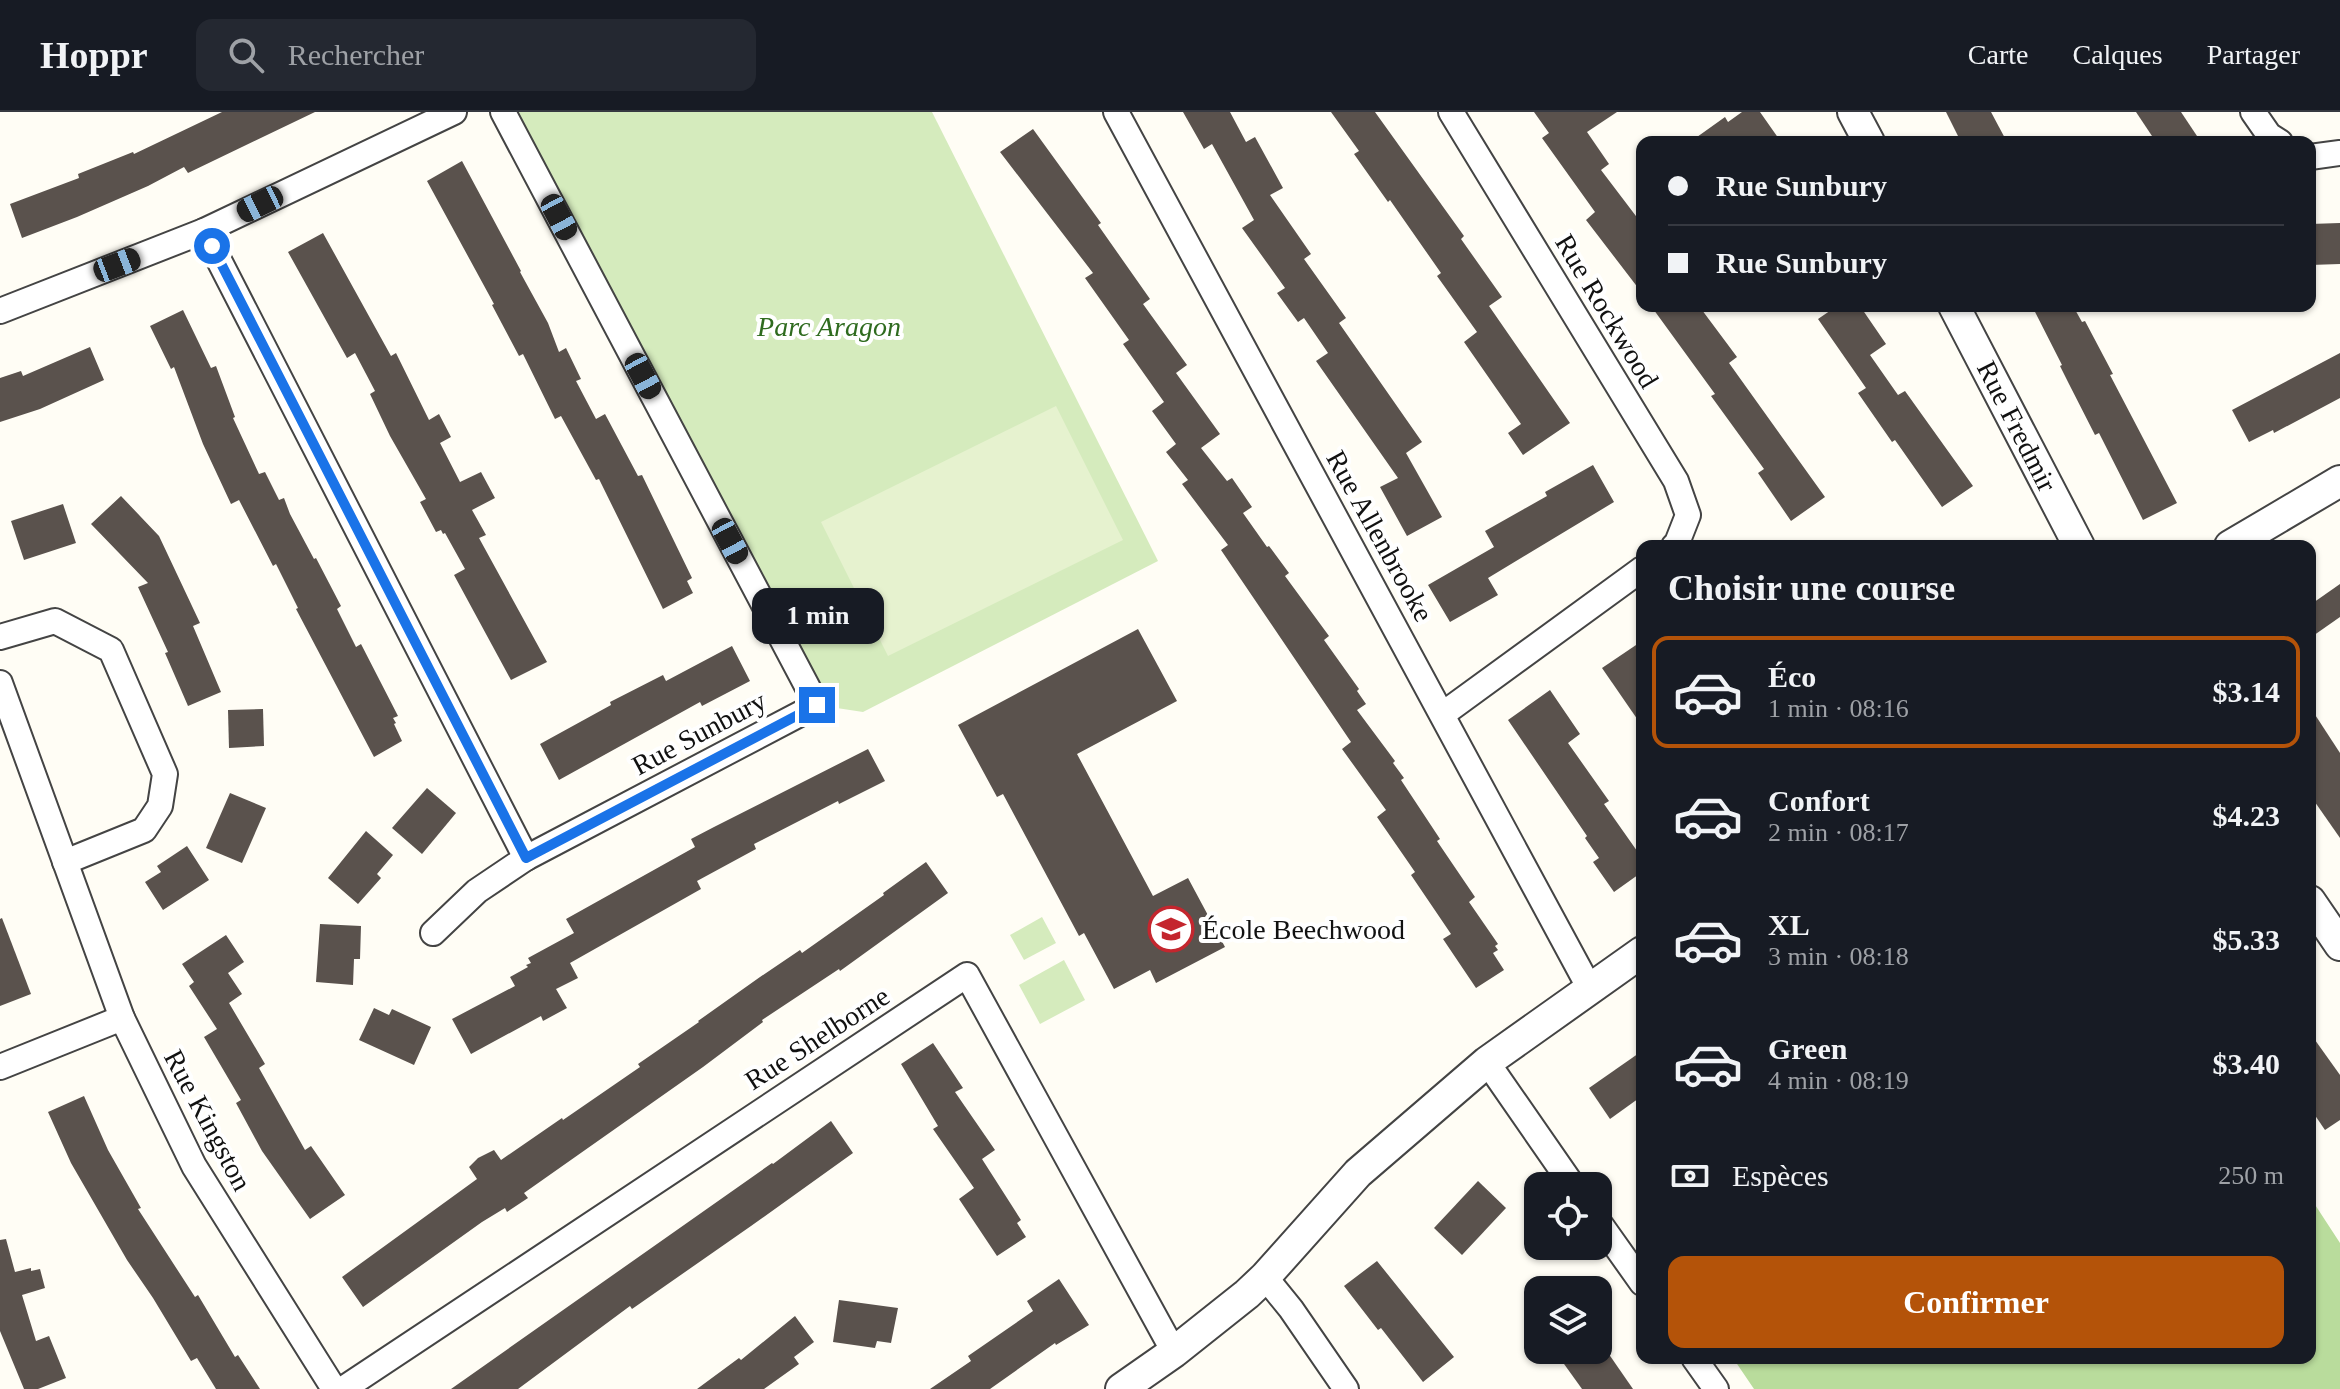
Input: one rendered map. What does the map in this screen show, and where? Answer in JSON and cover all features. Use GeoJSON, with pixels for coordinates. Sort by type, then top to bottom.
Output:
{"type":"FeatureCollection","features":[{"type":"Feature","properties":{"kind":"street"},"geometry":{"type":"LineString","coordinates":[[0,311],[204,231],[454,112]]}},
{"type":"Feature","properties":{"kind":"street","name":"Rue Sunbury"},"geometry":{"type":"LineString","coordinates":[[433,933],[477,891],[526,858],[817,705],[503,112]]}},
{"type":"Feature","properties":{"kind":"street","name":"Rue Allenbrooke"},"geometry":{"type":"LineString","coordinates":[[1116,112],[1590,989]]}},
{"type":"Feature","properties":{"kind":"street","name":"Rue Rockwood"},"geometry":{"type":"LineString","coordinates":[[1451,112],[1676,481],[1688,515],[1678,540]]}},
{"type":"Feature","properties":{"kind":"street"},"geometry":{"type":"LineString","coordinates":[[1853,112],[1866,136]]}},
{"type":"Feature","properties":{"kind":"street"},"geometry":{"type":"LineString","coordinates":[[2253,112],[2271,136]]}},
{"type":"Feature","properties":{"kind":"street"},"geometry":{"type":"LineString","coordinates":[[2316,156],[2340,153]]}},
{"type":"Feature","properties":{"kind":"street"},"geometry":{"type":"LineString","coordinates":[[204,231],[526,858]]}},
{"type":"Feature","properties":{"kind":"street","name":"Rue Fredmir"},"geometry":{"type":"LineString","coordinates":[[1957,312],[2076,540]]}},
{"type":"Feature","properties":{"kind":"street"},"geometry":{"type":"LineString","coordinates":[[2240,540],[2340,481]]}},
{"type":"Feature","properties":{"kind":"street"},"geometry":{"type":"LineString","coordinates":[[1443,714],[1636,573]]}},
{"type":"Feature","properties":{"kind":"street"},"geometry":{"type":"LineString","coordinates":[[0,637],[55,621],[111,650],[165,774],[160,806],[144,830],[65,862]]}},
{"type":"Feature","properties":{"kind":"street","name":"Rue Kingston"},"geometry":{"type":"LineString","coordinates":[[0,683],[122,1018],[194,1166],[334,1389]]}},
{"type":"Feature","properties":{"kind":"street"},"geometry":{"type":"LineString","coordinates":[[2316,910],[2340,945]]}},
{"type":"Feature","properties":{"kind":"street"},"geometry":{"type":"LineString","coordinates":[[1121,1389],[1247,1294],[1358,1173],[1487,1062],[1636,956]]}},
{"type":"Feature","properties":{"kind":"street","name":"Rue Shelborne"},"geometry":{"type":"LineString","coordinates":[[343,1389],[967,975],[1174,1352]]}},
{"type":"Feature","properties":{"kind":"street"},"geometry":{"type":"LineString","coordinates":[[0,1067],[122,1018]]}},
{"type":"Feature","properties":{"kind":"street"},"geometry":{"type":"LineString","coordinates":[[1487,1062],[1563,1172]]}},
{"type":"Feature","properties":{"kind":"street"},"geometry":{"type":"LineString","coordinates":[[1612,1241],[1636,1275]]}},
{"type":"Feature","properties":{"kind":"street"},"geometry":{"type":"LineString","coordinates":[[1265,1277],[1346,1389]]}},
{"type":"Feature","properties":{"kind":"street"},"geometry":{"type":"LineString","coordinates":[[1698,1364],[1716,1389]]}},
{"type":"Feature","properties":{"kind":"green space","name":"Parc Aragon"},"geometry":{"type":"Polygon","coordinates":[[[503,112],[932,112],[1158,561],[863,712],[817,705],[503,112]]]}},
{"type":"Feature","properties":{"kind":"green space"},"geometry":{"type":"Polygon","coordinates":[[[1056,406],[1123,540],[888,656],[821,522],[1056,406]]]}},
{"type":"Feature","properties":{"kind":"green space"},"geometry":{"type":"Polygon","coordinates":[[[1042,917],[1056,943],[1024,960],[1010,935],[1042,917]]]}},
{"type":"Feature","properties":{"kind":"green space"},"geometry":{"type":"Polygon","coordinates":[[[1064,960],[1085,1000],[1040,1024],[1019,985],[1064,960]]]}},
{"type":"Feature","properties":{"kind":"green space"},"geometry":{"type":"Polygon","coordinates":[[[2316,1206],[2340,1243],[2340,1389],[1754,1389],[1737,1364],[2316,1364],[2316,1206]]]}},
{"type":"Feature","properties":{"kind":"building"},"geometry":{"type":"Polygon","coordinates":[[[222,112],[315,112],[188,173],[184,167],[148,186],[22,238],[10,204],[79,178],[78,174],[134,154],[222,112]]]}},
{"type":"Feature","properties":{"kind":"building"},"geometry":{"type":"Polygon","coordinates":[[[1183,112],[1230,112],[1246,142],[1255,137],[1283,188],[1270,195],[1311,254],[1304,259],[1346,318],[1339,323],[1422,442],[1406,453],[1442,517],[1407,536],[1380,487],[1398,478],[1316,361],[1328,353],[1304,318],[1298,322],[1277,293],[1285,288],[1242,228],[1254,220],[1212,144],[1204,149],[1183,112]]]}},
{"type":"Feature","properties":{"kind":"building"},"geometry":{"type":"Polygon","coordinates":[[[1331,112],[1375,112],[1464,236],[1461,239],[1502,297],[1489,306],[1570,423],[1523,455],[1508,433],[1521,424],[1464,342],[1477,332],[1437,276],[1441,273],[1354,154],[1359,151],[1331,112]]]}},
{"type":"Feature","properties":{"kind":"building"},"geometry":{"type":"Polygon","coordinates":[[[1534,112],[1617,112],[1587,132],[1609,164],[1601,170],[1636,216],[1636,285],[1586,220],[1595,212],[1542,138],[1549,133],[1534,112]]]}},
{"type":"Feature","properties":{"kind":"building"},"geometry":{"type":"Polygon","coordinates":[[[1742,112],[1760,112],[1777,136],[1698,136],[1725,117],[1728,122],[1742,112]]]}},
{"type":"Feature","properties":{"kind":"building"},"geometry":{"type":"Polygon","coordinates":[[[1946,112],[1991,112],[2004,136],[1958,136],[1946,112]]]}},
{"type":"Feature","properties":{"kind":"building"},"geometry":{"type":"Polygon","coordinates":[[[2136,112],[2181,112],[2197,136],[2152,136],[2136,112]]]}},
{"type":"Feature","properties":{"kind":"building"},"geometry":{"type":"Polygon","coordinates":[[[1033,129],[1101,223],[1098,225],[1150,299],[1143,304],[1187,365],[1176,373],[1220,434],[1201,448],[1227,481],[1232,478],[1252,507],[1243,513],[1289,573],[1285,576],[1329,636],[1324,640],[1366,704],[1357,710],[1395,761],[1393,763],[1404,778],[1401,780],[1475,897],[1469,902],[1498,944],[1495,946],[1498,950],[1493,953],[1504,970],[1476,988],[1443,939],[1451,934],[1411,875],[1415,872],[1377,817],[1386,810],[1342,749],[1351,742],[1221,550],[1228,545],[1182,484],[1188,480],[1166,452],[1176,444],[1152,411],[1164,402],[1123,344],[1129,340],[1085,278],[1093,273],[1000,152],[1033,129]]]}},
{"type":"Feature","properties":{"kind":"building"},"geometry":{"type":"Polygon","coordinates":[[[462,161],[548,323],[559,352],[566,348],[581,379],[576,381],[596,419],[605,414],[638,476],[642,475],[692,578],[687,581],[693,593],[663,609],[599,479],[596,480],[561,416],[555,419],[523,354],[519,356],[427,181],[462,161]]]}},
{"type":"Feature","properties":{"kind":"building"},"geometry":{"type":"Polygon","coordinates":[[[2340,223],[2340,264],[2316,265],[2316,224],[2340,223]]]}},
{"type":"Feature","properties":{"kind":"building"},"geometry":{"type":"Polygon","coordinates":[[[323,233],[391,356],[396,353],[429,420],[439,414],[451,437],[440,443],[460,482],[481,472],[495,498],[472,510],[486,535],[479,538],[547,662],[511,680],[454,575],[465,569],[445,533],[441,530],[436,532],[420,502],[426,499],[370,394],[375,391],[355,353],[347,358],[288,252],[323,233]]]}},
{"type":"Feature","properties":{"kind":"building"},"geometry":{"type":"Polygon","coordinates":[[[183,310],[211,368],[216,366],[233,418],[259,474],[265,472],[279,500],[284,498],[341,606],[337,609],[356,647],[361,644],[398,716],[393,718],[402,741],[374,757],[296,609],[276,564],[273,566],[239,500],[231,504],[203,444],[174,367],[171,369],[150,326],[183,310]]]}},
{"type":"Feature","properties":{"kind":"building"},"geometry":{"type":"Polygon","coordinates":[[[1655,312],[1703,312],[1737,357],[1729,363],[1825,497],[1791,521],[1758,473],[1764,469],[1711,396],[1715,394],[1655,312]]]}},
{"type":"Feature","properties":{"kind":"building"},"geometry":{"type":"Polygon","coordinates":[[[1828,312],[1864,312],[1886,344],[1870,355],[1898,395],[1905,391],[1973,486],[1942,507],[1858,393],[1866,388],[1818,319],[1828,312]]]}},
{"type":"Feature","properties":{"kind":"building"},"geometry":{"type":"Polygon","coordinates":[[[2035,312],[2076,312],[2082,322],[2085,321],[2177,503],[2143,520],[2099,433],[2095,435],[2035,312]]]}},
{"type":"Feature","properties":{"kind":"building"},"geometry":{"type":"Polygon","coordinates":[[[90,347],[104,380],[40,409],[0,422],[0,378],[21,371],[23,376],[90,347]]]}},
{"type":"Feature","properties":{"kind":"building"},"geometry":{"type":"Polygon","coordinates":[[[2340,353],[2340,398],[2274,433],[2273,430],[2249,442],[2232,410],[2340,353]]]}},
{"type":"Feature","properties":{"kind":"building"},"geometry":{"type":"Polygon","coordinates":[[[1593,465],[1614,502],[1488,578],[1498,595],[1450,622],[1428,585],[1494,547],[1485,531],[1547,496],[1545,492],[1593,465]]]}},
{"type":"Feature","properties":{"kind":"building"},"geometry":{"type":"Polygon","coordinates":[[[121,496],[159,536],[200,623],[193,626],[221,692],[188,706],[165,653],[168,652],[138,587],[148,583],[91,524],[121,496]]]}},
{"type":"Feature","properties":{"kind":"building"},"geometry":{"type":"Polygon","coordinates":[[[63,504],[76,543],[24,560],[11,521],[63,504]]]}},
{"type":"Feature","properties":{"kind":"building"},"geometry":{"type":"Polygon","coordinates":[[[2340,584],[2340,617],[2316,634],[2316,601],[2340,584]]]}},
{"type":"Feature","properties":{"kind":"building"},"geometry":{"type":"Polygon","coordinates":[[[1138,629],[1177,701],[1077,754],[1153,896],[1188,878],[1225,947],[1156,983],[1150,970],[1114,989],[1084,933],[1079,936],[1003,794],[997,797],[958,725],[1138,629]]]}},
{"type":"Feature","properties":{"kind":"building"},"geometry":{"type":"Polygon","coordinates":[[[1636,645],[1636,717],[1602,668],[1636,645]]]}},
{"type":"Feature","properties":{"kind":"building"},"geometry":{"type":"Polygon","coordinates":[[[732,646],[750,681],[702,706],[700,702],[559,780],[540,744],[611,705],[610,702],[663,675],[666,681],[732,646]]]}},
{"type":"Feature","properties":{"kind":"building"},"geometry":{"type":"Polygon","coordinates":[[[1550,690],[1580,734],[1568,743],[1609,801],[1604,804],[1636,849],[1636,876],[1614,892],[1593,862],[1599,858],[1585,838],[1587,836],[1508,720],[1550,690]]]}},
{"type":"Feature","properties":{"kind":"building"},"geometry":{"type":"Polygon","coordinates":[[[263,709],[264,746],[229,748],[228,710],[263,709]]]}},
{"type":"Feature","properties":{"kind":"building"},"geometry":{"type":"Polygon","coordinates":[[[2316,716],[2340,753],[2340,838],[2316,804],[2316,716]]]}},
{"type":"Feature","properties":{"kind":"building"},"geometry":{"type":"Polygon","coordinates":[[[868,749],[885,781],[754,844],[756,849],[697,881],[701,889],[570,963],[578,978],[556,989],[567,1008],[543,1021],[541,1016],[471,1054],[452,1019],[515,986],[510,977],[528,967],[526,965],[531,963],[528,958],[574,933],[566,919],[695,847],[691,839],[868,749]]]}},
{"type":"Feature","properties":{"kind":"building"},"geometry":{"type":"Polygon","coordinates":[[[427,788],[456,813],[422,854],[392,828],[427,788]]]}},
{"type":"Feature","properties":{"kind":"building"},"geometry":{"type":"Polygon","coordinates":[[[230,793],[266,808],[242,863],[206,848],[230,793]]]}},
{"type":"Feature","properties":{"kind":"building"},"geometry":{"type":"Polygon","coordinates":[[[366,831],[393,855],[377,874],[381,878],[358,904],[328,878],[366,831]]]}},
{"type":"Feature","properties":{"kind":"building"},"geometry":{"type":"Polygon","coordinates":[[[187,846],[209,880],[163,910],[145,882],[161,872],[157,866],[187,846]]]}},
{"type":"Feature","properties":{"kind":"building"},"geometry":{"type":"Polygon","coordinates":[[[926,862],[948,893],[840,971],[762,1020],[703,1067],[524,1193],[528,1198],[507,1212],[505,1208],[482,1222],[363,1307],[342,1277],[477,1179],[469,1167],[478,1158],[494,1150],[501,1160],[563,1120],[760,977],[800,950],[802,953],[884,895],[926,862]]]}},
{"type":"Feature","properties":{"kind":"building"},"geometry":{"type":"Polygon","coordinates":[[[0,919],[31,994],[0,1006],[0,919]]]}},
{"type":"Feature","properties":{"kind":"building"},"geometry":{"type":"Polygon","coordinates":[[[320,924],[361,926],[360,959],[354,959],[353,985],[316,982],[320,924]]]}},
{"type":"Feature","properties":{"kind":"building"},"geometry":{"type":"Polygon","coordinates":[[[226,935],[244,962],[228,973],[242,994],[229,1003],[265,1064],[259,1068],[305,1150],[311,1146],[345,1195],[310,1219],[262,1151],[236,1103],[241,1100],[204,1037],[217,1029],[189,986],[194,982],[182,964],[226,935]]]}},
{"type":"Feature","properties":{"kind":"building"},"geometry":{"type":"Polygon","coordinates":[[[374,1008],[389,1015],[392,1009],[431,1027],[414,1065],[359,1040],[374,1008]]]}},
{"type":"Feature","properties":{"kind":"building"},"geometry":{"type":"Polygon","coordinates":[[[2316,1041],[2340,1075],[2340,1120],[2325,1130],[2316,1117],[2316,1041]]]}},
{"type":"Feature","properties":{"kind":"building"},"geometry":{"type":"Polygon","coordinates":[[[933,1043],[963,1088],[955,1092],[995,1150],[982,1159],[1021,1220],[1017,1223],[1026,1237],[997,1256],[959,1199],[974,1188],[933,1129],[938,1126],[901,1064],[933,1043]]]}},
{"type":"Feature","properties":{"kind":"building"},"geometry":{"type":"Polygon","coordinates":[[[1636,1055],[1636,1100],[1610,1119],[1589,1088],[1636,1055]]]}},
{"type":"Feature","properties":{"kind":"building"},"geometry":{"type":"Polygon","coordinates":[[[84,1096],[108,1150],[141,1208],[138,1209],[195,1297],[198,1295],[235,1357],[238,1355],[260,1389],[216,1389],[197,1358],[191,1361],[127,1260],[71,1163],[48,1112],[84,1096]]]}},
{"type":"Feature","properties":{"kind":"building"},"geometry":{"type":"Polygon","coordinates":[[[831,1121],[853,1153],[751,1226],[632,1309],[630,1306],[518,1389],[451,1389],[773,1164],[831,1121]]]}},
{"type":"Feature","properties":{"kind":"building"},"geometry":{"type":"Polygon","coordinates":[[[1478,1181],[1506,1208],[1462,1255],[1434,1228],[1478,1181]]]}},
{"type":"Feature","properties":{"kind":"building"},"geometry":{"type":"Polygon","coordinates":[[[6,1239],[15,1272],[40,1269],[45,1288],[22,1295],[36,1341],[49,1336],[66,1378],[38,1389],[24,1389],[0,1331],[0,1240],[6,1239]]]}},
{"type":"Feature","properties":{"kind":"building"},"geometry":{"type":"Polygon","coordinates":[[[1377,1261],[1454,1357],[1423,1382],[1344,1286],[1377,1261]]]}},
{"type":"Feature","properties":{"kind":"building"},"geometry":{"type":"Polygon","coordinates":[[[1059,1279],[1089,1325],[1055,1343],[990,1389],[930,1389],[971,1361],[968,1356],[1033,1311],[1027,1301],[1059,1279]]]}},
{"type":"Feature","properties":{"kind":"building"},"geometry":{"type":"Polygon","coordinates":[[[839,1300],[898,1308],[891,1343],[877,1341],[875,1348],[833,1342],[839,1300]]]}},
{"type":"Feature","properties":{"kind":"building"},"geometry":{"type":"Polygon","coordinates":[[[795,1316],[814,1342],[794,1357],[799,1364],[764,1389],[697,1389],[739,1358],[741,1360],[795,1316]]]}},
{"type":"Feature","properties":{"kind":"building"},"geometry":{"type":"Polygon","coordinates":[[[1612,1359],[1633,1389],[1582,1389],[1564,1364],[1612,1364],[1612,1359]]]}},
{"type":"Feature","properties":{"kind":"place","name":"École Beechwood"},"geometry":{"type":"Point","coordinates":[1171,929]}},
{"type":"Feature","properties":{"kind":"route"},"geometry":{"type":"LineString","coordinates":[[212,246],[526,858],[817,705]]}}]}
